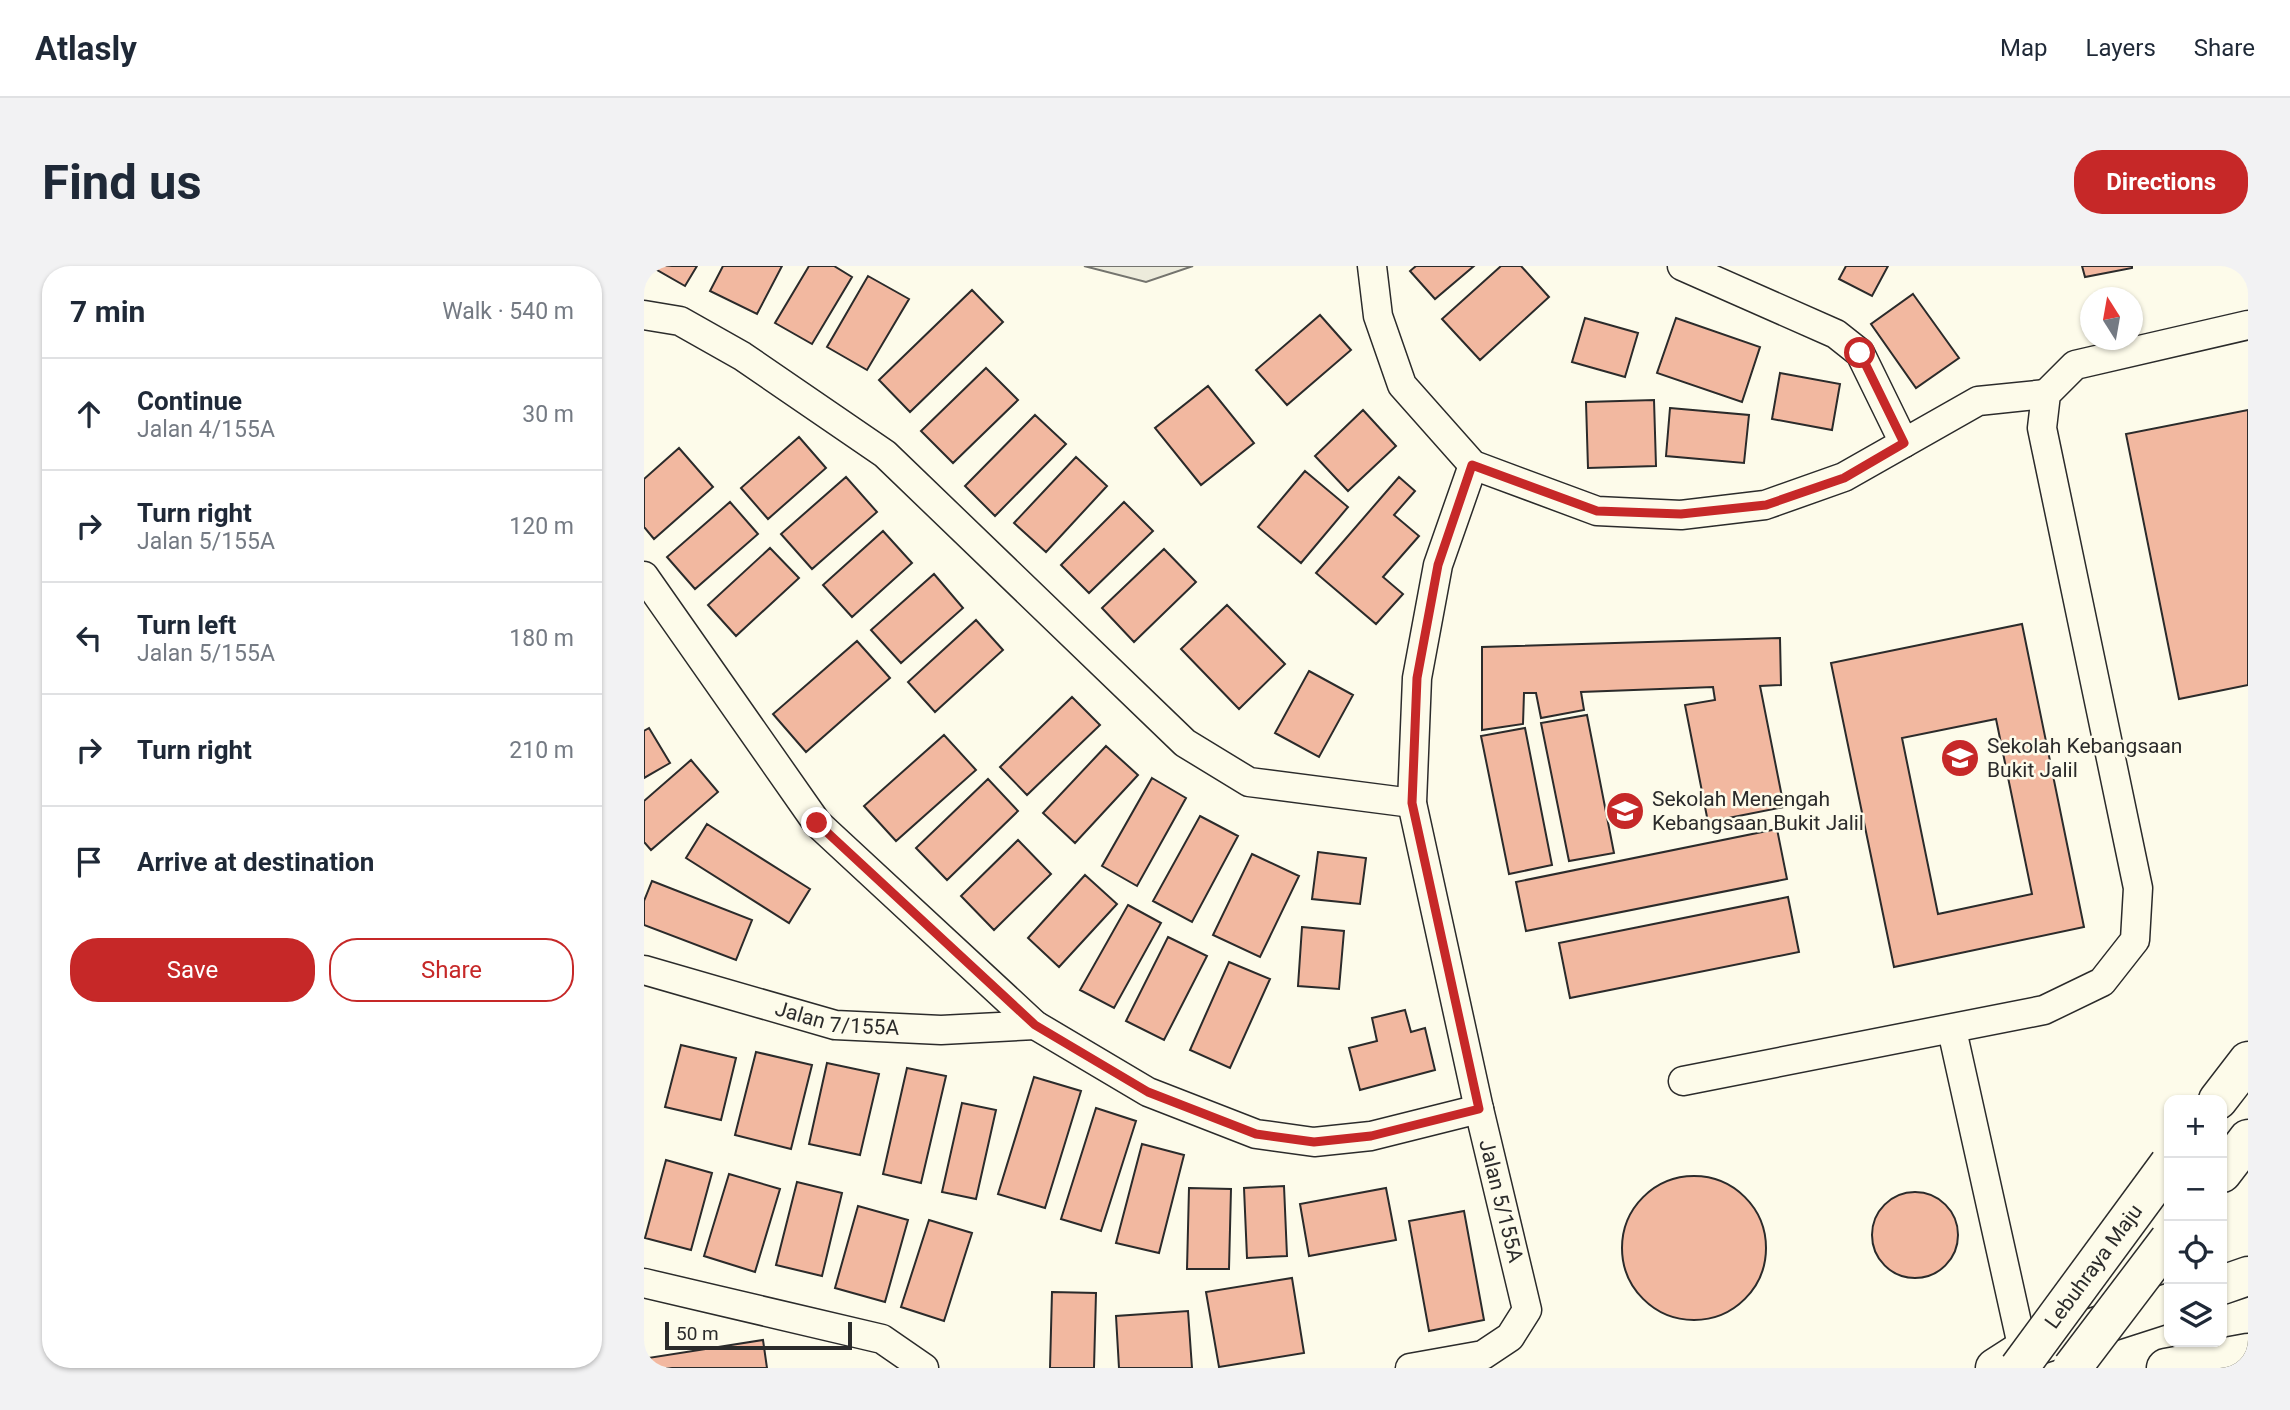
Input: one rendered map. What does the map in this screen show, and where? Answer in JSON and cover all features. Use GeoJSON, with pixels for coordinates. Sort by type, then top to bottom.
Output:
{"type":"FeatureCollection","features":[{"type":"Feature","properties":{"kind":"highway"},"geometry":{"type":"LineString","coordinates":[[2222,1095],[2248,1061]]}},
{"type":"Feature","properties":{"kind":"highway"},"geometry":{"type":"LineString","coordinates":[[2227,1166],[2248,1139]]}},
{"type":"Feature","properties":{"kind":"highway","name":"Lebuhraya Maju"},"geometry":{"type":"LineString","coordinates":[[2012,1362],[2164,1170]]}},
{"type":"Feature","properties":{"kind":"highway"},"geometry":{"type":"LineString","coordinates":[[2072,1368],[2164,1247]]}},
{"type":"Feature","properties":{"kind":"highway"},"geometry":{"type":"LineString","coordinates":[[2225,1284],[2248,1276]]}},
{"type":"Feature","properties":{"kind":"highway"},"geometry":{"type":"LineString","coordinates":[[2012,1362],[2164,1305]]}},
{"type":"Feature","properties":{"kind":"highway"},"geometry":{"type":"LineString","coordinates":[[2166,1368],[2248,1353]]}},
{"type":"Feature","properties":{"kind":"street"},"geometry":{"type":"LineString","coordinates":[[1373,266],[1378,316],[1402,385],[1472,465],[1597,511],[1681,514],[1766,505],[1844,478],[1978,401],[2046,394]]}},
{"type":"Feature","properties":{"kind":"street"},"geometry":{"type":"LineString","coordinates":[[1682,266],[1836,334],[1860,353],[1904,443]]}},
{"type":"Feature","properties":{"kind":"street"},"geometry":{"type":"LineString","coordinates":[[644,315],[680,321],[741,356],[885,454],[1185,743],[1249,782],[1412,803]]}},
{"type":"Feature","properties":{"kind":"street"},"geometry":{"type":"LineString","coordinates":[[1683,1081],[2044,1010],[2102,982],[2135,940],[2138,888],[2042,428],[2046,394],[2075,365],[2248,325]]}},
{"type":"Feature","properties":{"kind":"street","name":"Jalan 5/155A"},"geometry":{"type":"LineString","coordinates":[[1410,1368],[1483,1355],[1510,1338],[1527,1310],[1479,1109],[1412,803],[1417,678],[1438,565],[1472,465]]}},
{"type":"Feature","properties":{"kind":"street"},"geometry":{"type":"LineString","coordinates":[[644,576],[817,823],[1035,1025],[1148,1092],[1256,1134],[1314,1142],[1371,1136],[1479,1109]]}},
{"type":"Feature","properties":{"kind":"street","name":"Jalan 7/155A"},"geometry":{"type":"LineString","coordinates":[[644,970],[835,1025],[942,1030],[1035,1025]]}},
{"type":"Feature","properties":{"kind":"street"},"geometry":{"type":"LineString","coordinates":[[1952,1030],[2012,1362]]}},
{"type":"Feature","properties":{"kind":"street"},"geometry":{"type":"LineString","coordinates":[[644,1283],[882,1339],[924,1368]]}},
{"type":"Feature","properties":{"kind":"shaded area"},"geometry":{"type":"Polygon","coordinates":[[[1084,266],[1193,266],[1146,282],[1084,266]]]}},
{"type":"Feature","properties":{"kind":"building"},"geometry":{"type":"Polygon","coordinates":[[[650,266],[697,266],[685,286],[650,266]]]}},
{"type":"Feature","properties":{"kind":"building"},"geometry":{"type":"Polygon","coordinates":[[[723,266],[782,266],[757,314],[710,291],[723,266]]]}},
{"type":"Feature","properties":{"kind":"building"},"geometry":{"type":"Polygon","coordinates":[[[809,266],[834,266],[852,277],[812,344],[775,323],[809,266]]]}},
{"type":"Feature","properties":{"kind":"building"},"geometry":{"type":"Polygon","coordinates":[[[1416,266],[1474,266],[1435,299],[1410,271],[1416,266]]]}},
{"type":"Feature","properties":{"kind":"building"},"geometry":{"type":"Polygon","coordinates":[[[1501,266],[1521,266],[1549,297],[1480,360],[1442,319],[1501,266]]]}},
{"type":"Feature","properties":{"kind":"building"},"geometry":{"type":"Polygon","coordinates":[[[1846,266],[1888,266],[1872,296],[1839,279],[1846,266]]]}},
{"type":"Feature","properties":{"kind":"building"},"geometry":{"type":"Polygon","coordinates":[[[2082,266],[2132,266],[2132,268],[2085,277],[2082,266]]]}},
{"type":"Feature","properties":{"kind":"building"},"geometry":{"type":"Polygon","coordinates":[[[868,276],[909,299],[867,370],[827,347],[868,276]]]}},
{"type":"Feature","properties":{"kind":"building"},"geometry":{"type":"Polygon","coordinates":[[[972,290],[1003,322],[910,412],[879,380],[972,290]]]}},
{"type":"Feature","properties":{"kind":"building"},"geometry":{"type":"Polygon","coordinates":[[[1913,294],[1959,358],[1916,388],[1871,324],[1913,294]]]}},
{"type":"Feature","properties":{"kind":"building"},"geometry":{"type":"Polygon","coordinates":[[[1320,315],[1351,350],[1287,405],[1256,370],[1320,315]]]}},
{"type":"Feature","properties":{"kind":"building"},"geometry":{"type":"Polygon","coordinates":[[[1585,318],[1638,333],[1625,377],[1572,362],[1585,318]]]}},
{"type":"Feature","properties":{"kind":"building"},"geometry":{"type":"Polygon","coordinates":[[[1676,318],[1760,347],[1742,402],[1657,373],[1676,318]]]}},
{"type":"Feature","properties":{"kind":"building"},"geometry":{"type":"Polygon","coordinates":[[[986,368],[1018,400],[953,463],[921,431],[986,368]]]}},
{"type":"Feature","properties":{"kind":"building"},"geometry":{"type":"Polygon","coordinates":[[[1780,373],[1840,384],[1832,430],[1772,419],[1780,373]]]}},
{"type":"Feature","properties":{"kind":"building"},"geometry":{"type":"Polygon","coordinates":[[[1208,386],[1254,443],[1201,485],[1155,428],[1208,386]]]}},
{"type":"Feature","properties":{"kind":"building"},"geometry":{"type":"Polygon","coordinates":[[[1654,400],[1656,466],[1588,468],[1586,402],[1654,400]]]}},
{"type":"Feature","properties":{"kind":"building"},"geometry":{"type":"Polygon","coordinates":[[[1670,408],[1749,415],[1744,463],[1666,456],[1670,408]]]}},
{"type":"Feature","properties":{"kind":"building"},"geometry":{"type":"Polygon","coordinates":[[[1363,410],[1396,446],[1348,491],[1315,456],[1363,410]]]}},
{"type":"Feature","properties":{"kind":"building"},"geometry":{"type":"Polygon","coordinates":[[[2248,410],[2248,685],[2179,699],[2126,434],[2248,410]]]}},
{"type":"Feature","properties":{"kind":"building"},"geometry":{"type":"Polygon","coordinates":[[[1035,415],[1066,444],[995,516],[965,486],[1035,415]]]}},
{"type":"Feature","properties":{"kind":"building"},"geometry":{"type":"Polygon","coordinates":[[[799,437],[826,468],[768,519],[741,488],[799,437]]]}},
{"type":"Feature","properties":{"kind":"building"},"geometry":{"type":"Polygon","coordinates":[[[679,448],[713,487],[654,539],[644,527],[644,479],[679,448]]]}},
{"type":"Feature","properties":{"kind":"building"},"geometry":{"type":"Polygon","coordinates":[[[1076,457],[1107,486],[1046,552],[1014,523],[1076,457]]]}},
{"type":"Feature","properties":{"kind":"building"},"geometry":{"type":"Polygon","coordinates":[[[1305,471],[1348,507],[1301,563],[1258,527],[1305,471]]]}},
{"type":"Feature","properties":{"kind":"building"},"geometry":{"type":"Polygon","coordinates":[[[846,477],[877,512],[812,569],[781,534],[846,477]]]}},
{"type":"Feature","properties":{"kind":"building"},"geometry":{"type":"Polygon","coordinates":[[[1399,477],[1415,491],[1394,515],[1419,536],[1383,577],[1403,594],[1376,624],[1316,573],[1399,477]]]}},
{"type":"Feature","properties":{"kind":"building"},"geometry":{"type":"Polygon","coordinates":[[[730,502],[758,534],[695,589],[667,557],[730,502]]]}},
{"type":"Feature","properties":{"kind":"building"},"geometry":{"type":"Polygon","coordinates":[[[1124,502],[1153,531],[1089,593],[1061,565],[1124,502]]]}},
{"type":"Feature","properties":{"kind":"building"},"geometry":{"type":"Polygon","coordinates":[[[883,531],[912,563],[852,617],[823,585],[883,531]]]}},
{"type":"Feature","properties":{"kind":"building"},"geometry":{"type":"Polygon","coordinates":[[[770,548],[799,578],[736,636],[708,605],[770,548]]]}},
{"type":"Feature","properties":{"kind":"building"},"geometry":{"type":"Polygon","coordinates":[[[1164,549],[1196,582],[1134,642],[1102,608],[1164,549]]]}},
{"type":"Feature","properties":{"kind":"building"},"geometry":{"type":"Polygon","coordinates":[[[934,574],[963,608],[901,663],[871,630],[934,574]]]}},
{"type":"Feature","properties":{"kind":"building"},"geometry":{"type":"Polygon","coordinates":[[[1227,605],[1285,664],[1239,709],[1181,649],[1227,605]]]}},
{"type":"Feature","properties":{"kind":"building"},"geometry":{"type":"Polygon","coordinates":[[[976,620],[1003,650],[935,712],[908,682],[976,620]]]}},
{"type":"Feature","properties":{"kind":"building"},"geometry":{"type":"Polygon","coordinates":[[[2022,624],[2084,927],[1894,967],[1831,663],[2022,624]],[[1996,719],[1902,738],[1938,914],[2032,894],[1996,719]]]}},
{"type":"Feature","properties":{"kind":"building"},"geometry":{"type":"Polygon","coordinates":[[[1780,638],[1781,685],[1760,686],[1784,807],[1708,822],[1685,705],[1715,700],[1713,687],[1581,692],[1584,710],[1541,718],[1536,693],[1524,693],[1523,724],[1482,730],[1482,647],[1780,638]]]}},
{"type":"Feature","properties":{"kind":"building"},"geometry":{"type":"Polygon","coordinates":[[[857,641],[890,678],[806,752],[773,714],[857,641]]]}},
{"type":"Feature","properties":{"kind":"building"},"geometry":{"type":"Polygon","coordinates":[[[1309,671],[1353,695],[1319,757],[1275,733],[1309,671]]]}},
{"type":"Feature","properties":{"kind":"building"},"geometry":{"type":"Polygon","coordinates":[[[1072,697],[1100,725],[1027,795],[1000,767],[1072,697]]]}},
{"type":"Feature","properties":{"kind":"building"},"geometry":{"type":"Polygon","coordinates":[[[1587,715],[1614,853],[1569,861],[1541,723],[1587,715]]]}},
{"type":"Feature","properties":{"kind":"building"},"geometry":{"type":"Polygon","coordinates":[[[649,728],[670,763],[644,778],[644,731],[649,728]]]}},
{"type":"Feature","properties":{"kind":"building"},"geometry":{"type":"Polygon","coordinates":[[[1525,728],[1552,865],[1509,874],[1481,736],[1525,728]]]}},
{"type":"Feature","properties":{"kind":"building"},"geometry":{"type":"Polygon","coordinates":[[[944,735],[976,770],[896,841],[864,806],[944,735]]]}},
{"type":"Feature","properties":{"kind":"building"},"geometry":{"type":"Polygon","coordinates":[[[1106,746],[1138,775],[1075,843],[1043,813],[1106,746]]]}},
{"type":"Feature","properties":{"kind":"building"},"geometry":{"type":"Polygon","coordinates":[[[691,760],[718,792],[651,850],[644,842],[644,801],[691,760]]]}},
{"type":"Feature","properties":{"kind":"building"},"geometry":{"type":"Polygon","coordinates":[[[1152,778],[1186,798],[1137,886],[1102,866],[1152,778]]]}},
{"type":"Feature","properties":{"kind":"building"},"geometry":{"type":"Polygon","coordinates":[[[988,779],[1018,811],[947,880],[916,848],[988,779]]]}},
{"type":"Feature","properties":{"kind":"building"},"geometry":{"type":"Polygon","coordinates":[[[1200,816],[1238,836],[1192,922],[1153,901],[1200,816]]]}},
{"type":"Feature","properties":{"kind":"building"},"geometry":{"type":"Polygon","coordinates":[[[707,824],[810,889],[789,923],[686,858],[707,824]]]}},
{"type":"Feature","properties":{"kind":"building"},"geometry":{"type":"Polygon","coordinates":[[[1777,829],[1787,879],[1526,931],[1516,882],[1777,829]]]}},
{"type":"Feature","properties":{"kind":"building"},"geometry":{"type":"Polygon","coordinates":[[[1018,840],[1051,874],[994,930],[961,896],[1018,840]]]}},
{"type":"Feature","properties":{"kind":"building"},"geometry":{"type":"Polygon","coordinates":[[[1318,852],[1366,858],[1360,904],[1312,899],[1318,852]]]}},
{"type":"Feature","properties":{"kind":"building"},"geometry":{"type":"Polygon","coordinates":[[[1252,854],[1299,876],[1260,957],[1213,935],[1252,854]]]}},
{"type":"Feature","properties":{"kind":"building"},"geometry":{"type":"Polygon","coordinates":[[[1085,875],[1117,904],[1059,967],[1028,938],[1085,875]]]}},
{"type":"Feature","properties":{"kind":"building"},"geometry":{"type":"Polygon","coordinates":[[[652,881],[752,920],[736,960],[644,925],[644,901],[652,881]]]}},
{"type":"Feature","properties":{"kind":"building"},"geometry":{"type":"Polygon","coordinates":[[[1788,897],[1799,952],[1570,998],[1559,943],[1788,897]]]}},
{"type":"Feature","properties":{"kind":"building"},"geometry":{"type":"Polygon","coordinates":[[[1128,905],[1161,923],[1114,1008],[1080,990],[1128,905]]]}},
{"type":"Feature","properties":{"kind":"building"},"geometry":{"type":"Polygon","coordinates":[[[1302,927],[1344,931],[1339,989],[1298,986],[1302,927]]]}},
{"type":"Feature","properties":{"kind":"building"},"geometry":{"type":"Polygon","coordinates":[[[1168,937],[1207,956],[1164,1040],[1126,1021],[1168,937]]]}},
{"type":"Feature","properties":{"kind":"building"},"geometry":{"type":"Polygon","coordinates":[[[1229,962],[1270,979],[1230,1068],[1190,1050],[1229,962]]]}},
{"type":"Feature","properties":{"kind":"building"},"geometry":{"type":"Polygon","coordinates":[[[1405,1010],[1411,1032],[1425,1028],[1435,1070],[1360,1090],[1349,1048],[1377,1041],[1372,1018],[1405,1010]]]}},
{"type":"Feature","properties":{"kind":"building"},"geometry":{"type":"Polygon","coordinates":[[[681,1045],[736,1058],[721,1120],[665,1107],[681,1045]]]}},
{"type":"Feature","properties":{"kind":"building"},"geometry":{"type":"Polygon","coordinates":[[[756,1052],[812,1065],[791,1149],[735,1135],[756,1052]]]}},
{"type":"Feature","properties":{"kind":"building"},"geometry":{"type":"Polygon","coordinates":[[[827,1063],[879,1074],[860,1155],[809,1144],[827,1063]]]}},
{"type":"Feature","properties":{"kind":"building"},"geometry":{"type":"Polygon","coordinates":[[[907,1068],[946,1076],[921,1183],[883,1174],[907,1068]]]}},
{"type":"Feature","properties":{"kind":"building"},"geometry":{"type":"Polygon","coordinates":[[[1034,1077],[1081,1091],[1045,1208],[998,1194],[1034,1077]]]}},
{"type":"Feature","properties":{"kind":"building"},"geometry":{"type":"Polygon","coordinates":[[[962,1103],[996,1110],[976,1199],[942,1192],[962,1103]]]}},
{"type":"Feature","properties":{"kind":"building"},"geometry":{"type":"Polygon","coordinates":[[[1096,1108],[1136,1121],[1101,1231],[1061,1219],[1096,1108]]]}},
{"type":"Feature","properties":{"kind":"building"},"geometry":{"type":"Polygon","coordinates":[[[1142,1144],[1184,1155],[1159,1253],[1116,1243],[1142,1144]]]}},
{"type":"Feature","properties":{"kind":"building"},"geometry":{"type":"Polygon","coordinates":[[[666,1160],[712,1173],[691,1250],[645,1238],[666,1160]]]}},
{"type":"Feature","properties":{"kind":"building"},"geometry":{"type":"Polygon","coordinates":[[[729,1174],[780,1189],[755,1272],[704,1256],[729,1174]]]}},
{"type":"Feature","properties":{"kind":"building"},"geometry":{"type":"Polygon","coordinates":[[[1694,1176],[1722,1182],[1745,1197],[1760,1220],[1766,1248],[1760,1276],[1745,1299],[1722,1314],[1694,1320],[1666,1314],[1643,1299],[1628,1276],[1622,1248],[1628,1220],[1643,1197],[1666,1182],[1694,1176]]]}},
{"type":"Feature","properties":{"kind":"building"},"geometry":{"type":"Polygon","coordinates":[[[797,1182],[842,1193],[822,1276],[776,1265],[797,1182]]]}},
{"type":"Feature","properties":{"kind":"building"},"geometry":{"type":"Polygon","coordinates":[[[1284,1186],[1287,1256],[1247,1258],[1244,1188],[1284,1186]]]}},
{"type":"Feature","properties":{"kind":"building"},"geometry":{"type":"Polygon","coordinates":[[[1189,1188],[1231,1189],[1229,1269],[1187,1269],[1189,1188]]]}},
{"type":"Feature","properties":{"kind":"building"},"geometry":{"type":"Polygon","coordinates":[[[1386,1188],[1396,1240],[1309,1256],[1300,1204],[1386,1188]]]}},
{"type":"Feature","properties":{"kind":"building"},"geometry":{"type":"Polygon","coordinates":[[[1915,1192],[1939,1199],[1951,1211],[1958,1235],[1951,1259],[1939,1271],[1915,1278],[1891,1271],[1879,1259],[1872,1235],[1879,1211],[1891,1199],[1915,1192]]]}},
{"type":"Feature","properties":{"kind":"building"},"geometry":{"type":"Polygon","coordinates":[[[858,1206],[908,1220],[885,1302],[835,1288],[858,1206]]]}},
{"type":"Feature","properties":{"kind":"building"},"geometry":{"type":"Polygon","coordinates":[[[1464,1211],[1484,1320],[1429,1331],[1409,1221],[1464,1211]]]}},
{"type":"Feature","properties":{"kind":"building"},"geometry":{"type":"Polygon","coordinates":[[[929,1220],[972,1233],[944,1321],[901,1307],[929,1220]]]}},
{"type":"Feature","properties":{"kind":"building"},"geometry":{"type":"Polygon","coordinates":[[[1292,1278],[1304,1353],[1219,1367],[1206,1292],[1292,1278]]]}},
{"type":"Feature","properties":{"kind":"building"},"geometry":{"type":"Polygon","coordinates":[[[1052,1292],[1096,1293],[1094,1368],[1050,1368],[1052,1292]]]}},
{"type":"Feature","properties":{"kind":"building"},"geometry":{"type":"Polygon","coordinates":[[[1188,1311],[1192,1368],[1119,1368],[1116,1316],[1188,1311]]]}},
{"type":"Feature","properties":{"kind":"building"},"geometry":{"type":"Polygon","coordinates":[[[763,1340],[767,1368],[649,1368],[648,1358],[763,1340]]]}},
{"type":"Feature","properties":{"kind":"place","name":"Sekolah Kebangsaan Bukit Jalil"},"geometry":{"type":"Point","coordinates":[1960,758]}},
{"type":"Feature","properties":{"kind":"place","name":"Sekolah Menengah Kebangsaan Bukit Jalil"},"geometry":{"type":"Point","coordinates":[1625,811]}},
{"type":"Feature","properties":{"kind":"route"},"geometry":{"type":"LineString","coordinates":[[817,823],[1035,1025],[1148,1092],[1256,1134],[1314,1142],[1371,1136],[1479,1109],[1412,803],[1417,678],[1438,565],[1472,465],[1597,511],[1681,514],[1766,505],[1844,478],[1904,443],[1860,353]]}}]}
